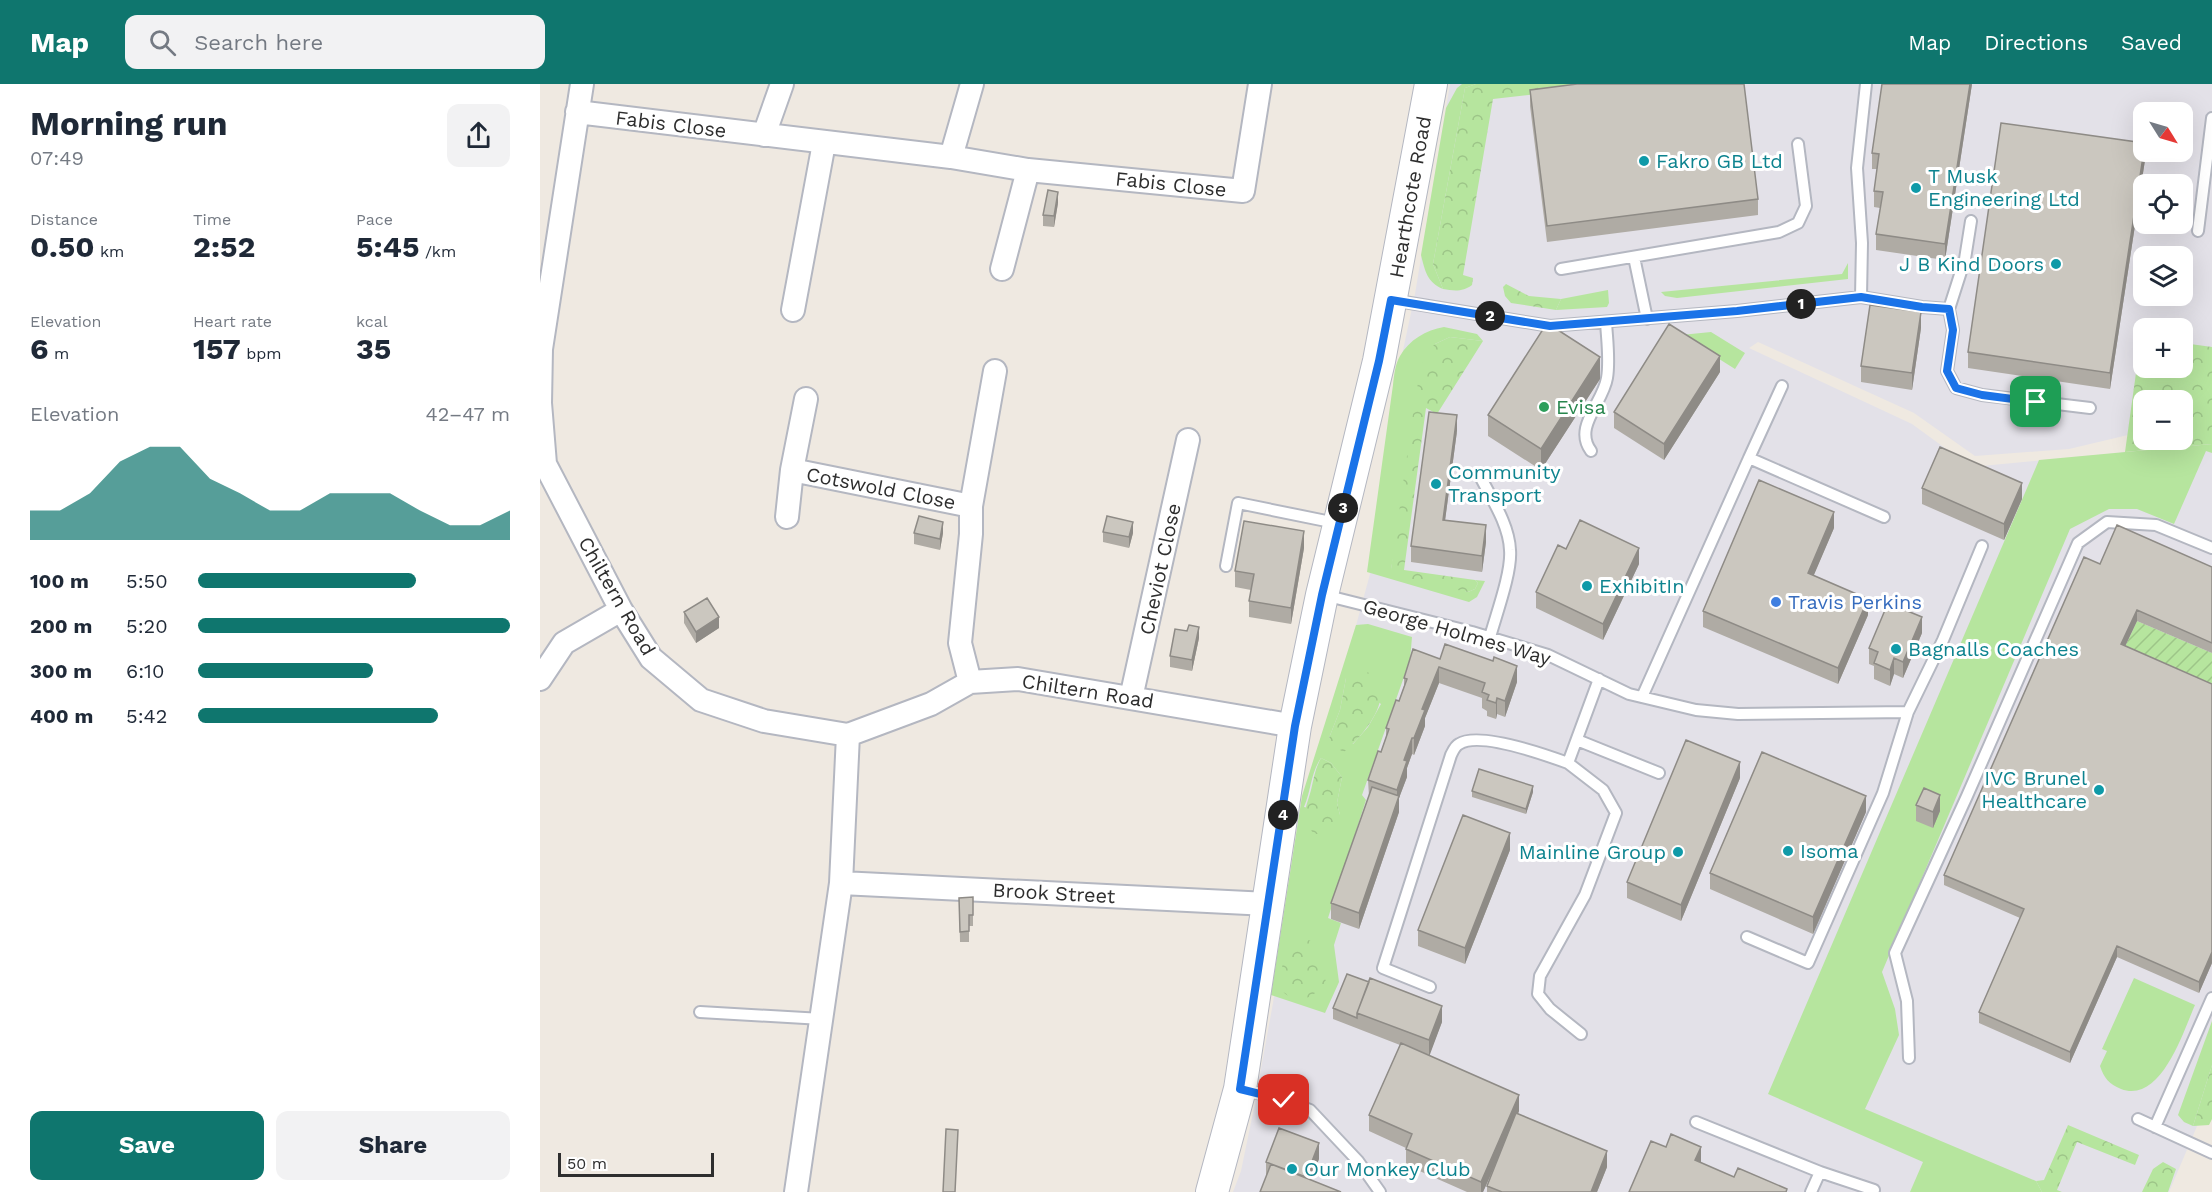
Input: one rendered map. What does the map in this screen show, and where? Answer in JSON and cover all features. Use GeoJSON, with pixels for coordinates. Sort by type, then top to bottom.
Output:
{"type":"FeatureCollection","features":[{"type":"Feature","properties":{"kind":"street","name":"Chiltern Road"},"geometry":{"type":"LineString","coordinates":[[582,84],[578,112],[548,247],[541,349],[542,464],[621,610],[651,658],[701,700],[764,721],[848,735],[931,704],[970,682],[1018,679],[1295,726]]}},
{"type":"Feature","properties":{"kind":"street"},"geometry":{"type":"LineString","coordinates":[[764,135],[782,84]]}},
{"type":"Feature","properties":{"kind":"street"},"geometry":{"type":"LineString","coordinates":[[951,157],[972,84]]}},
{"type":"Feature","properties":{"kind":"street","name":"Fabis Close"},"geometry":{"type":"LineString","coordinates":[[578,112],[951,157],[1028,170],[1243,191],[1260,84]]}},
{"type":"Feature","properties":{"kind":"street","name":"Hearthcote Road"},"geometry":{"type":"LineString","coordinates":[[1212,1192],[1240,1089],[1295,726],[1322,595],[1379,361],[1431,84]]}},
{"type":"Feature","properties":{"kind":"street"},"geometry":{"type":"LineString","coordinates":[[793,310],[824,143]]}},
{"type":"Feature","properties":{"kind":"street"},"geometry":{"type":"LineString","coordinates":[[1002,269],[1028,170]]}},
{"type":"Feature","properties":{"kind":"street","name":"Cotswold Close"},"geometry":{"type":"LineString","coordinates":[[970,682],[960,643],[971,534],[971,506],[995,372]]}},
{"type":"Feature","properties":{"kind":"street","name":"Cotswold Close"},"geometry":{"type":"LineString","coordinates":[[787,517],[792,470],[806,399]]}},
{"type":"Feature","properties":{"kind":"street","name":"Cheviot Close"},"geometry":{"type":"LineString","coordinates":[[1131,698],[1188,440]]}},
{"type":"Feature","properties":{"kind":"street","name":"Cotswold Close"},"geometry":{"type":"LineString","coordinates":[[792,470],[971,506]]}},
{"type":"Feature","properties":{"kind":"street"},"geometry":{"type":"LineString","coordinates":[[540,679],[564,643],[621,610]]}},
{"type":"Feature","properties":{"kind":"street"},"geometry":{"type":"LineString","coordinates":[[796,1192],[841,883],[848,735]]}},
{"type":"Feature","properties":{"kind":"street","name":"Brook Street"},"geometry":{"type":"LineString","coordinates":[[841,883],[1268,904]]}},
{"type":"Feature","properties":{"kind":"lane"},"geometry":{"type":"LineString","coordinates":[[1861,297],[1862,243],[1857,168],[1866,84]]}},
{"type":"Feature","properties":{"kind":"lane"},"geometry":{"type":"LineString","coordinates":[[2198,231],[2212,118]]}},
{"type":"Feature","properties":{"kind":"lane"},"geometry":{"type":"LineString","coordinates":[[1561,269],[1779,232],[1798,223],[1806,206],[1798,144]]}},
{"type":"Feature","properties":{"kind":"lane"},"geometry":{"type":"LineString","coordinates":[[1971,221],[1965,259],[1949,309],[1953,330],[1947,371],[1956,388],[1982,395],[2090,408]]}},
{"type":"Feature","properties":{"kind":"lane"},"geometry":{"type":"LineString","coordinates":[[1634,257],[1647,319]]}},
{"type":"Feature","properties":{"kind":"lane"},"geometry":{"type":"LineString","coordinates":[[1391,300],[1550,326],[1737,311],[1861,297],[1949,309]]}},
{"type":"Feature","properties":{"kind":"lane"},"geometry":{"type":"LineString","coordinates":[[1591,451],[1585,443],[1584,434],[1604,391],[1607,378],[1606,322]]}},
{"type":"Feature","properties":{"kind":"lane"},"geometry":{"type":"LineString","coordinates":[[1642,697],[1782,386]]}},
{"type":"Feature","properties":{"kind":"lane"},"geometry":{"type":"LineString","coordinates":[[1749,458],[1884,517]]}},
{"type":"Feature","properties":{"kind":"lane"},"geometry":{"type":"LineString","coordinates":[[1480,476],[1505,528],[1510,550],[1505,582],[1490,637]]}},
{"type":"Feature","properties":{"kind":"lane"},"geometry":{"type":"LineString","coordinates":[[1226,566],[1238,503],[1339,524]]}},
{"type":"Feature","properties":{"kind":"lane"},"geometry":{"type":"LineString","coordinates":[[1909,1058],[1907,1001],[1895,953],[2078,543],[2108,522],[2156,525],[2212,548]]}},
{"type":"Feature","properties":{"kind":"lane"},"geometry":{"type":"LineString","coordinates":[[1747,937],[1809,963],[1883,793],[1908,712],[1943,640],[1982,546]]}},
{"type":"Feature","properties":{"kind":"lane","name":"George Holmes Way"},"geometry":{"type":"LineString","coordinates":[[1322,595],[1490,637],[1548,655],[1629,694],[1696,710],[1738,714],[1908,712]]}},
{"type":"Feature","properties":{"kind":"lane"},"geometry":{"type":"LineString","coordinates":[[1568,763],[1599,679]]}},
{"type":"Feature","properties":{"kind":"lane"},"geometry":{"type":"LineString","coordinates":[[1430,987],[1383,968],[1451,755],[1457,744],[1470,740],[1524,748],[1568,763],[1604,790],[1616,813],[1585,895],[1540,976],[1538,994],[1550,1009],[1581,1034]]}},
{"type":"Feature","properties":{"kind":"lane"},"geometry":{"type":"LineString","coordinates":[[1576,740],[1659,773]]}},
{"type":"Feature","properties":{"kind":"lane"},"geometry":{"type":"LineString","coordinates":[[2155,1127],[2212,998]]}},
{"type":"Feature","properties":{"kind":"lane"},"geometry":{"type":"LineString","coordinates":[[700,1012],[822,1019]]}},
{"type":"Feature","properties":{"kind":"lane"},"geometry":{"type":"LineString","coordinates":[[1240,1089],[1284,1100],[1310,1110],[1358,1161],[1380,1192]]}},
{"type":"Feature","properties":{"kind":"lane"},"geometry":{"type":"LineString","coordinates":[[2138,1119],[2212,1154]]}},
{"type":"Feature","properties":{"kind":"lane"},"geometry":{"type":"LineString","coordinates":[[1696,1122],[1820,1172],[1874,1190]]}},
{"type":"Feature","properties":{"kind":"lane"},"geometry":{"type":"LineString","coordinates":[[1811,1192],[1820,1172]]}},
{"type":"Feature","properties":{"kind":"shaded area"},"geometry":{"type":"Polygon","coordinates":[[[1450,84],[2212,84],[2212,427],[2193,410],[2193,390],[2133,390],[2133,424],[2128,435],[2069,449],[1975,456],[1914,413],[1758,342],[1749,348],[1912,424],[1971,467],[2149,450],[2193,450],[2193,446],[2212,444],[2212,1091],[2169,1192],[1233,1192],[1241,1171],[1273,1003],[1302,807],[1370,574],[1395,388],[1415,294],[1450,84]]]}},
{"type":"Feature","properties":{"kind":"green space"},"geometry":{"type":"Polygon","coordinates":[[[1462,84],[1476,84],[1465,88],[1433,264],[1443,289],[1430,279],[1421,255],[1446,108],[1457,88],[1462,84]]]}},
{"type":"Feature","properties":{"kind":"green space"},"geometry":{"type":"Polygon","coordinates":[[[1476,84],[1625,84],[1493,99],[1463,275],[1473,278],[1472,285],[1462,290],[1443,289],[1433,264],[1465,88],[1476,84]]]}},
{"type":"Feature","properties":{"kind":"green space"},"geometry":{"type":"Polygon","coordinates":[[[1848,263],[1848,279],[1677,298],[1665,296],[1661,292],[1842,274],[1848,263]]]}},
{"type":"Feature","properties":{"kind":"green space"},"geometry":{"type":"Polygon","coordinates":[[[1506,284],[1529,296],[1561,299],[1556,310],[1511,303],[1505,296],[1503,287],[1506,284]]]}},
{"type":"Feature","properties":{"kind":"green space"},"geometry":{"type":"Polygon","coordinates":[[[1608,290],[1607,307],[1556,310],[1561,299],[1608,290]]]}},
{"type":"Feature","properties":{"kind":"green space"},"geometry":{"type":"Polygon","coordinates":[[[1444,327],[1477,334],[1483,341],[1450,337],[1435,344],[1391,569],[1468,592],[1475,589],[1478,583],[1475,580],[1485,581],[1477,597],[1469,602],[1367,572],[1397,363],[1404,350],[1413,341],[1425,333],[1444,327]]]}},
{"type":"Feature","properties":{"kind":"green space"},"geometry":{"type":"Polygon","coordinates":[[[1711,332],[1745,353],[1735,369],[1681,335],[1711,332]]]}},
{"type":"Feature","properties":{"kind":"green space"},"geometry":{"type":"Polygon","coordinates":[[[1450,337],[1483,341],[1437,414],[1426,408],[1404,570],[1475,580],[1478,583],[1475,589],[1468,592],[1402,579],[1394,576],[1391,569],[1416,392],[1425,354],[1435,344],[1450,337]]]}},
{"type":"Feature","properties":{"kind":"green space"},"geometry":{"type":"Polygon","coordinates":[[[2193,344],[2212,347],[2212,444],[2193,446],[2193,390],[2134,390],[2135,378],[2193,378],[2193,344]]]}},
{"type":"Feature","properties":{"kind":"green space"},"geometry":{"type":"Polygon","coordinates":[[[2133,394],[2133,450],[2147,450],[2125,452],[2133,394]]]}},
{"type":"Feature","properties":{"kind":"green space"},"geometry":{"type":"Polygon","coordinates":[[[2212,444],[2212,453],[2206,451],[2174,524],[2137,509],[2109,509],[2070,529],[1882,972],[1895,1009],[1899,1035],[1865,1109],[2036,1181],[2042,1192],[1910,1192],[1923,1162],[1768,1094],[2039,460],[2147,450],[2193,450],[2193,446],[2212,444]]]}},
{"type":"Feature","properties":{"kind":"green space"},"geometry":{"type":"Polygon","coordinates":[[[2137,621],[2212,653],[2212,695],[2121,655],[2137,621]]]}},
{"type":"Feature","properties":{"kind":"green space"},"geometry":{"type":"Polygon","coordinates":[[[1368,624],[1412,637],[1410,660],[1362,795],[1366,800],[1328,918],[1341,923],[1334,945],[1339,982],[1325,1013],[1271,995],[1302,796],[1356,625],[1368,624]],[[1346,678],[1340,710],[1329,738],[1353,744],[1368,727],[1381,704],[1346,678]],[[1321,758],[1315,769],[1304,807],[1340,815],[1337,803],[1342,777],[1331,763],[1321,758]]]}},
{"type":"Feature","properties":{"kind":"green space"},"geometry":{"type":"Polygon","coordinates":[[[1355,669],[1369,673],[1378,682],[1381,692],[1375,715],[1360,736],[1344,752],[1334,747],[1329,738],[1340,710],[1346,678],[1355,669]]]}},
{"type":"Feature","properties":{"kind":"green space"},"geometry":{"type":"Polygon","coordinates":[[[1321,758],[1331,763],[1342,777],[1337,803],[1340,815],[1329,834],[1314,834],[1305,818],[1317,766],[1321,758]]]}},
{"type":"Feature","properties":{"kind":"green space"},"geometry":{"type":"Polygon","coordinates":[[[1305,939],[1315,942],[1320,969],[1326,981],[1320,990],[1301,1002],[1282,991],[1280,976],[1283,963],[1296,942],[1305,939]]]}},
{"type":"Feature","properties":{"kind":"green space"},"geometry":{"type":"Polygon","coordinates":[[[2134,978],[2195,1005],[2177,1047],[2159,1076],[2148,1086],[2135,1091],[2121,1089],[2110,1083],[2100,1066],[2107,1051],[2102,1049],[2134,978]]]}},
{"type":"Feature","properties":{"kind":"green space"},"geometry":{"type":"Polygon","coordinates":[[[2212,1021],[2212,1065],[2193,1126],[2184,1122],[2178,1115],[2212,1021]]]}},
{"type":"Feature","properties":{"kind":"green space"},"geometry":{"type":"Polygon","coordinates":[[[2212,1065],[2212,1119],[2209,1125],[2193,1126],[2212,1065]]]}},
{"type":"Feature","properties":{"kind":"green space"},"geometry":{"type":"Polygon","coordinates":[[[2068,1125],[2139,1155],[2135,1165],[2077,1142],[2057,1190],[2062,1192],[2042,1192],[2036,1181],[2044,1180],[2068,1125]]]}},
{"type":"Feature","properties":{"kind":"green space"},"geometry":{"type":"Polygon","coordinates":[[[2163,1162],[2176,1169],[2168,1192],[2142,1192],[2153,1169],[2163,1162]]]}},
{"type":"Feature","properties":{"kind":"building","name":"Fakro GB Ltd"},"geometry":{"type":"Polygon","coordinates":[[[1577,84],[1744,84],[1758,199],[1547,226],[1530,90],[1577,84]]]}},
{"type":"Feature","properties":{"kind":"building","name":"T Musk Engineering Ltd"},"geometry":{"type":"Polygon","coordinates":[[[1882,84],[1970,84],[1945,244],[1876,234],[1883,192],[1874,191],[1879,154],[1872,153],[1882,84]]]}},
{"type":"Feature","properties":{"kind":"building","name":"J B Kind Doors"},"geometry":{"type":"Polygon","coordinates":[[[2001,123],[2133,141],[2133,162],[2142,162],[2140,174],[2133,174],[2133,222],[2110,373],[1968,352],[2001,123]]]}},
{"type":"Feature","properties":{"kind":"building"},"geometry":{"type":"Polygon","coordinates":[[[1048,190],[1058,192],[1054,216],[1043,215],[1048,190]]]}},
{"type":"Feature","properties":{"kind":"building"},"geometry":{"type":"Polygon","coordinates":[[[1870,305],[1921,312],[1912,373],[1861,366],[1870,305]]]}},
{"type":"Feature","properties":{"kind":"building","name":"Evisa"},"geometry":{"type":"Polygon","coordinates":[[[1547,323],[1600,357],[1541,449],[1488,415],[1547,323]]]}},
{"type":"Feature","properties":{"kind":"building"},"geometry":{"type":"Polygon","coordinates":[[[1669,324],[1720,356],[1664,444],[1614,412],[1669,324]]]}},
{"type":"Feature","properties":{"kind":"building","name":"Community Transport"},"geometry":{"type":"Polygon","coordinates":[[[1429,412],[1457,415],[1443,520],[1486,525],[1482,556],[1411,546],[1429,412]]]}},
{"type":"Feature","properties":{"kind":"building"},"geometry":{"type":"Polygon","coordinates":[[[1940,447],[2022,483],[2004,524],[1922,488],[1940,447]]]}},
{"type":"Feature","properties":{"kind":"building","name":"Travis Perkins"},"geometry":{"type":"Polygon","coordinates":[[[1759,480],[1834,512],[1808,573],[1868,599],[1838,668],[1703,611],[1759,480]]]}},
{"type":"Feature","properties":{"kind":"building"},"geometry":{"type":"Polygon","coordinates":[[[919,516],[943,522],[940,539],[914,533],[919,516]]]}},
{"type":"Feature","properties":{"kind":"building"},"geometry":{"type":"Polygon","coordinates":[[[1107,516],[1133,522],[1129,537],[1103,532],[1107,516]]]}},
{"type":"Feature","properties":{"kind":"building","name":"ExhibitIn"},"geometry":{"type":"Polygon","coordinates":[[[1580,520],[1639,548],[1603,624],[1536,592],[1558,545],[1566,549],[1580,520]]]}},
{"type":"Feature","properties":{"kind":"building"},"geometry":{"type":"Polygon","coordinates":[[[1244,521],[1304,531],[1291,608],[1249,601],[1254,574],[1235,571],[1244,521]]]}},
{"type":"Feature","properties":{"kind":"building","name":"IVC Brunel Healthcare"},"geometry":{"type":"Polygon","coordinates":[[[2117,525],[2212,567],[2212,643],[2137,610],[2121,644],[2212,684],[2212,952],[2199,982],[2117,946],[2070,1052],[1979,1012],[2024,909],[1944,875],[2084,557],[2100,564],[2117,525]]]}},
{"type":"Feature","properties":{"kind":"building"},"geometry":{"type":"Polygon","coordinates":[[[707,598],[719,617],[696,632],[684,612],[707,598]]]}},
{"type":"Feature","properties":{"kind":"building","name":"Bagnalls Coaches"},"geometry":{"type":"Polygon","coordinates":[[[1888,603],[1922,617],[1903,662],[1894,658],[1890,670],[1874,663],[1878,652],[1869,648],[1888,603]]]}},
{"type":"Feature","properties":{"kind":"building"},"geometry":{"type":"Polygon","coordinates":[[[1189,625],[1199,627],[1192,660],[1170,656],[1175,629],[1187,631],[1189,625]]]}},
{"type":"Feature","properties":{"kind":"building"},"geometry":{"type":"Polygon","coordinates":[[[1445,644],[1493,661],[1494,657],[1517,666],[1505,701],[1497,698],[1496,703],[1487,700],[1489,695],[1482,692],[1485,683],[1439,667],[1422,709],[1425,710],[1404,760],[1407,761],[1397,790],[1368,780],[1378,751],[1381,752],[1389,729],[1386,728],[1396,700],[1399,701],[1407,679],[1404,678],[1413,649],[1440,659],[1445,644]]]}},
{"type":"Feature","properties":{"kind":"building","name":"Mainline Group"},"geometry":{"type":"Polygon","coordinates":[[[1686,740],[1740,762],[1681,905],[1627,882],[1686,740]]]}},
{"type":"Feature","properties":{"kind":"building","name":"Isoma"},"geometry":{"type":"Polygon","coordinates":[[[1762,752],[1866,796],[1813,917],[1710,873],[1762,752]]]}},
{"type":"Feature","properties":{"kind":"building"},"geometry":{"type":"Polygon","coordinates":[[[1479,769],[1533,786],[1526,809],[1472,791],[1479,769]]]}},
{"type":"Feature","properties":{"kind":"building"},"geometry":{"type":"Polygon","coordinates":[[[1372,787],[1399,796],[1359,913],[1331,903],[1372,787]]]}},
{"type":"Feature","properties":{"kind":"building"},"geometry":{"type":"Polygon","coordinates":[[[1924,788],[1940,795],[1933,812],[1916,805],[1924,788]]]}},
{"type":"Feature","properties":{"kind":"building"},"geometry":{"type":"Polygon","coordinates":[[[1463,815],[1510,833],[1465,948],[1418,930],[1463,815]]]}},
{"type":"Feature","properties":{"kind":"building"},"geometry":{"type":"Polygon","coordinates":[[[973,897],[973,915],[969,915],[969,931],[960,932],[959,898],[973,897]]]}},
{"type":"Feature","properties":{"kind":"building"},"geometry":{"type":"Polygon","coordinates":[[[1347,974],[1369,982],[1357,1018],[1333,1008],[1347,974]]]}},
{"type":"Feature","properties":{"kind":"building"},"geometry":{"type":"Polygon","coordinates":[[[1370,978],[1442,1006],[1429,1040],[1357,1013],[1370,978]]]}},
{"type":"Feature","properties":{"kind":"building"},"geometry":{"type":"Polygon","coordinates":[[[1401,1043],[1519,1095],[1481,1182],[1406,1149],[1412,1134],[1369,1115],[1401,1043]]]}},
{"type":"Feature","properties":{"kind":"building"},"geometry":{"type":"Polygon","coordinates":[[[1516,1113],[1607,1151],[1591,1192],[1502,1192],[1487,1186],[1516,1113]]]}},
{"type":"Feature","properties":{"kind":"building"},"geometry":{"type":"Polygon","coordinates":[[[1279,1128],[1319,1143],[1306,1177],[1266,1162],[1279,1128]]]}},
{"type":"Feature","properties":{"kind":"building"},"geometry":{"type":"Polygon","coordinates":[[[946,1129],[958,1130],[955,1192],[943,1192],[946,1129]]]}},
{"type":"Feature","properties":{"kind":"building"},"geometry":{"type":"Polygon","coordinates":[[[1671,1134],[1701,1147],[1695,1160],[1734,1177],[1738,1168],[1787,1189],[1786,1192],[1629,1192],[1651,1141],[1666,1147],[1671,1134]]]}},
{"type":"Feature","properties":{"kind":"building"},"geometry":{"type":"Polygon","coordinates":[[[1271,1164],[1341,1192],[1260,1192],[1271,1164]]]}},
{"type":"Feature","properties":{"kind":"place","name":"Fakro GB Ltd"},"geometry":{"type":"Point","coordinates":[1644,161]}},
{"type":"Feature","properties":{"kind":"place","name":"T Musk Engineering Ltd"},"geometry":{"type":"Point","coordinates":[1916,188]}},
{"type":"Feature","properties":{"kind":"place","name":"J B Kind Doors"},"geometry":{"type":"Point","coordinates":[2056,264]}},
{"type":"Feature","properties":{"kind":"place","name":"Evisa"},"geometry":{"type":"Point","coordinates":[1544,407]}},
{"type":"Feature","properties":{"kind":"place","name":"Community Transport"},"geometry":{"type":"Point","coordinates":[1436,484]}},
{"type":"Feature","properties":{"kind":"place","name":"ExhibitIn"},"geometry":{"type":"Point","coordinates":[1587,586]}},
{"type":"Feature","properties":{"kind":"place","name":"Travis Perkins"},"geometry":{"type":"Point","coordinates":[1776,602]}},
{"type":"Feature","properties":{"kind":"place","name":"Bagnalls Coaches"},"geometry":{"type":"Point","coordinates":[1896,649]}},
{"type":"Feature","properties":{"kind":"place","name":"IVC Brunel Healthcare"},"geometry":{"type":"Point","coordinates":[2099,790]}},
{"type":"Feature","properties":{"kind":"place","name":"Isoma"},"geometry":{"type":"Point","coordinates":[1788,851]}},
{"type":"Feature","properties":{"kind":"place","name":"Mainline Group"},"geometry":{"type":"Point","coordinates":[1678,852]}},
{"type":"Feature","properties":{"kind":"place","name":"Our Monkey Club"},"geometry":{"type":"Point","coordinates":[1292,1169]}},
{"type":"Feature","properties":{"kind":"route"},"geometry":{"type":"LineString","coordinates":[[1284,1100],[1240,1089],[1295,726],[1322,595],[1379,361],[1391,300],[1550,326],[1737,311],[1861,297],[1949,309],[1953,330],[1947,371],[1956,388],[1982,395],[2036,402]]}}]}
